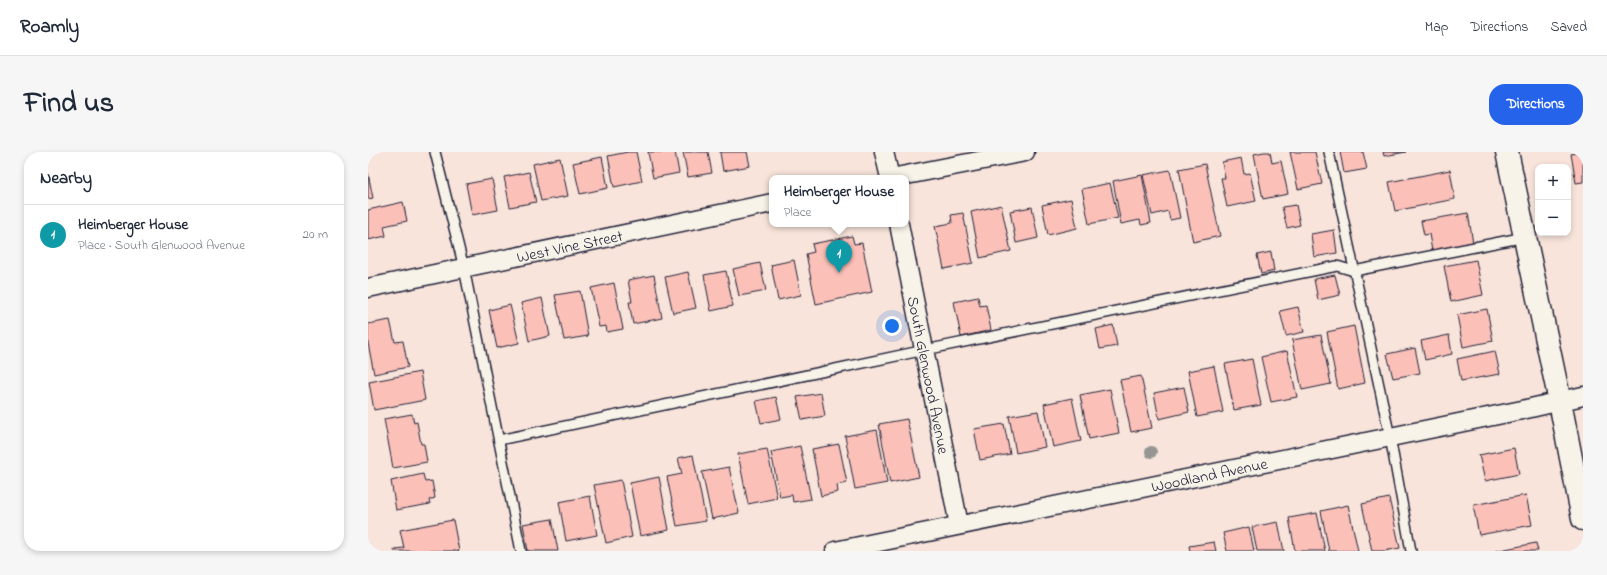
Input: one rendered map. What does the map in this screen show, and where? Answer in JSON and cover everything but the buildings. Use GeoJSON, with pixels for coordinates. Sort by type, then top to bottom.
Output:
{"type":"FeatureCollection","features":[{"type":"Feature","properties":{"kind":"main road"},"geometry":{"type":"LineString","coordinates":[[1508,152],[1524,237],[1560,402],[1583,519]]}},
{"type":"Feature","properties":{"kind":"street"},"geometry":{"type":"LineString","coordinates":[[884,152],[889,175]]}},
{"type":"Feature","properties":{"kind":"street"},"geometry":{"type":"LineString","coordinates":[[906,175],[1025,152]]}},
{"type":"Feature","properties":{"kind":"street","name":"West Vine Street"},"geometry":{"type":"LineString","coordinates":[[368,288],[769,204]]}},
{"type":"Feature","properties":{"kind":"street","name":"South Glenwood Avenue"},"geometry":{"type":"LineString","coordinates":[[900,227],[960,525]]}},
{"type":"Feature","properties":{"kind":"street","name":"Woodland Avenue"},"geometry":{"type":"LineString","coordinates":[[835,551],[1560,402],[1583,396]]}},
{"type":"Feature","properties":{"kind":"lane"},"geometry":{"type":"LineString","coordinates":[[435,152],[464,268],[521,551]]}},
{"type":"Feature","properties":{"kind":"lane"},"geometry":{"type":"LineString","coordinates":[[1329,152],[1390,437],[1411,551]]}},
{"type":"Feature","properties":{"kind":"lane"},"geometry":{"type":"LineString","coordinates":[[498,440],[925,350],[1337,266],[1354,271],[1524,237]]}},
{"type":"Feature","properties":{"kind":"place","name":"Heimberger House"},"geometry":{"type":"Point","coordinates":[839,273]}}]}
